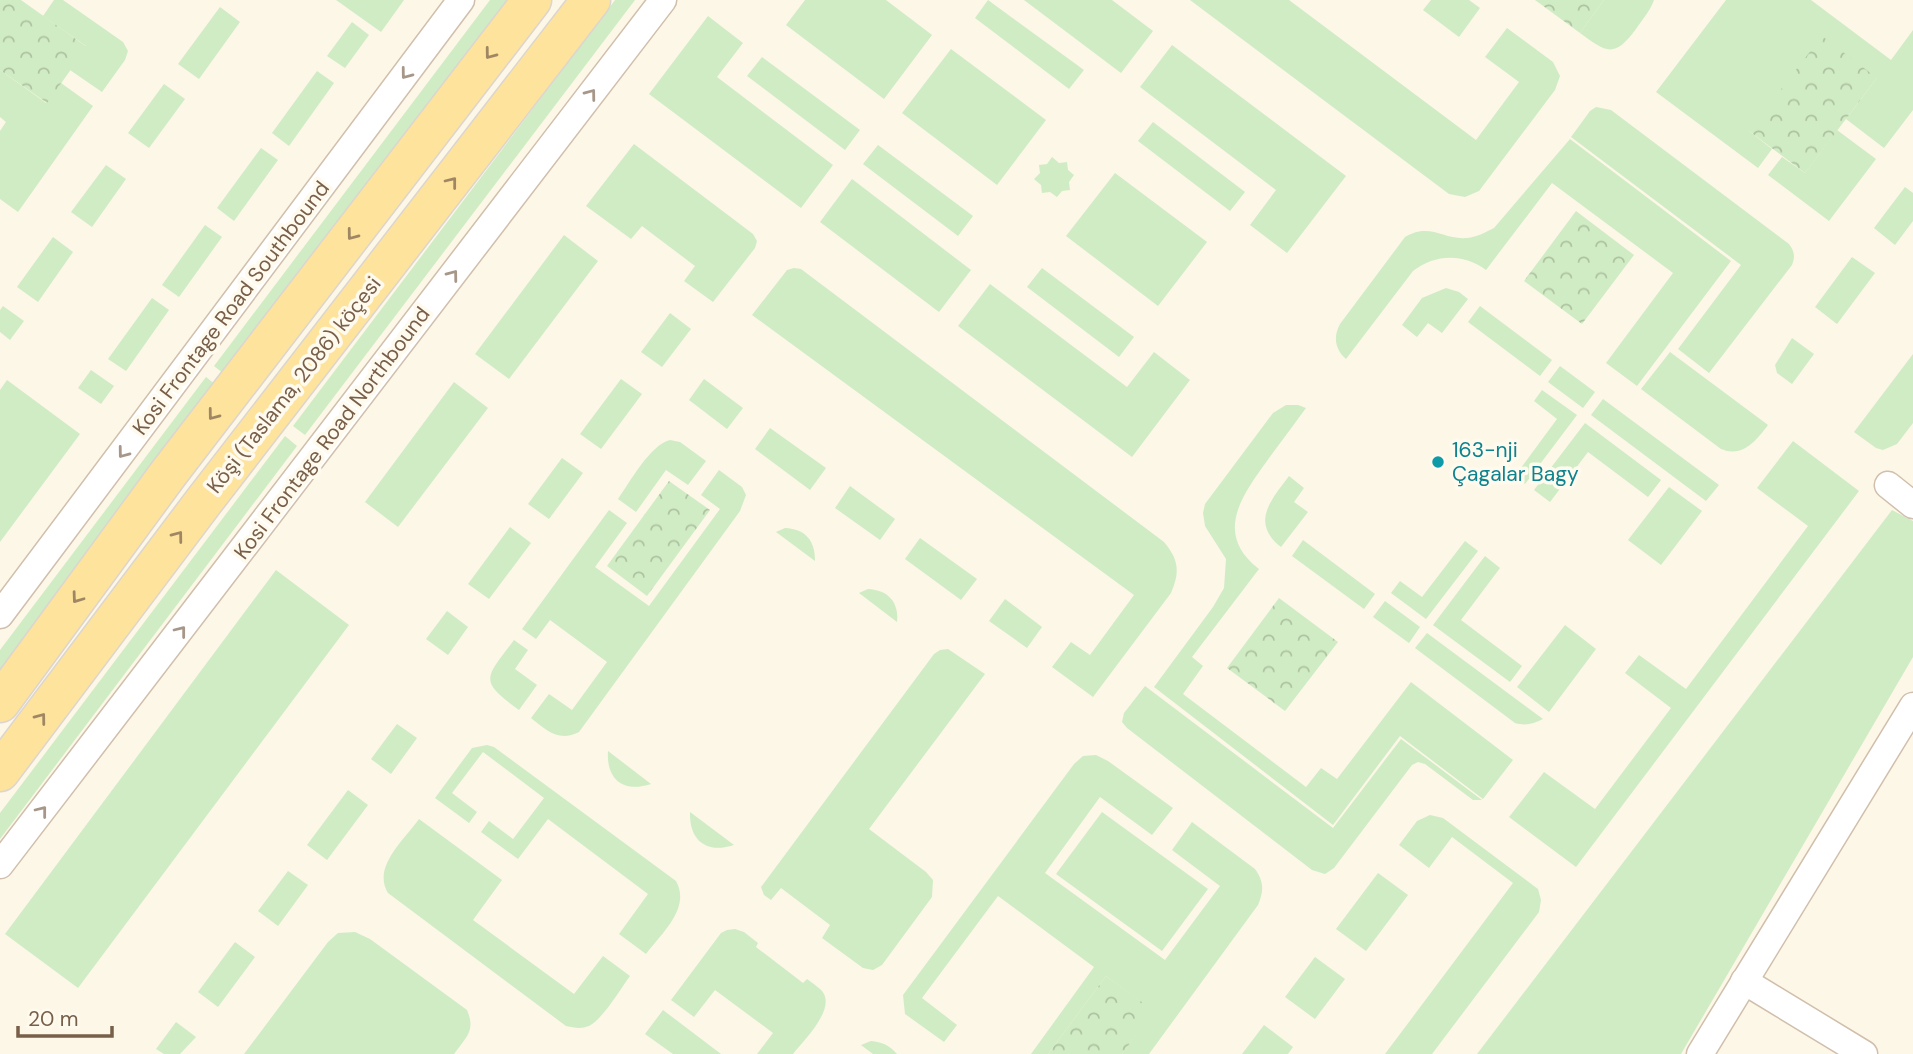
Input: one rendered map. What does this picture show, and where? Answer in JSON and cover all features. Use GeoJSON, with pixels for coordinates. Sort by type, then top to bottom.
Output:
{"type":"FeatureCollection","features":[{"type":"Feature","properties":{"kind":"main road"},"geometry":{"type":"LineString","coordinates":[[0,703],[168,474],[531,0]]}},
{"type":"Feature","properties":{"kind":"main road","name":"Köşi (Taslama, 2086) köçesi"},"geometry":{"type":"LineString","coordinates":[[0,772],[204,501],[591,0]]}},
{"type":"Feature","properties":{"kind":"street","name":"Kosi Frontage Road Southbound"},"geometry":{"type":"LineString","coordinates":[[0,615],[461,0]]}},
{"type":"Feature","properties":{"kind":"street","name":"Kosi Frontage Road Northbound"},"geometry":{"type":"LineString","coordinates":[[0,865],[663,0]]}},
{"type":"Feature","properties":{"kind":"street"},"geometry":{"type":"LineString","coordinates":[[1888,485],[1913,505]]}},
{"type":"Feature","properties":{"kind":"street"},"geometry":{"type":"LineString","coordinates":[[1700,1054],[1913,706]]}},
{"type":"Feature","properties":{"kind":"street"},"geometry":{"type":"LineString","coordinates":[[1744,981],[1864,1054]]}},
{"type":"Feature","properties":{"kind":"green space"},"geometry":{"type":"Polygon","coordinates":[[[0,0],[21,0],[87,47],[47,103],[0,70],[0,0]]]}},
{"type":"Feature","properties":{"kind":"green space"},"geometry":{"type":"Polygon","coordinates":[[[54,0],[63,0],[123,42],[128,51],[125,60],[102,92],[70,70],[86,46],[43,16],[54,0]]]}},
{"type":"Feature","properties":{"kind":"green space"},"geometry":{"type":"Polygon","coordinates":[[[336,0],[404,0],[381,32],[336,0]]]}},
{"type":"Feature","properties":{"kind":"green space"},"geometry":{"type":"Polygon","coordinates":[[[490,0],[507,0],[224,374],[214,366],[490,0]]]}},
{"type":"Feature","properties":{"kind":"green space"},"geometry":{"type":"Polygon","coordinates":[[[615,0],[635,0],[305,435],[293,426],[615,0]]]}},
{"type":"Feature","properties":{"kind":"green space"},"geometry":{"type":"Polygon","coordinates":[[[805,0],[886,0],[932,35],[884,99],[786,25],[805,0]]]}},
{"type":"Feature","properties":{"kind":"green space"},"geometry":{"type":"Polygon","coordinates":[[[988,0],[1084,70],[1069,89],[975,18],[988,0]]]}},
{"type":"Feature","properties":{"kind":"green space"},"geometry":{"type":"Polygon","coordinates":[[[1024,0],[1112,0],[1153,31],[1121,73],[1024,0]]]}},
{"type":"Feature","properties":{"kind":"green space"},"geometry":{"type":"Polygon","coordinates":[[[1190,0],[1289,0],[1476,140],[1519,82],[1485,57],[1507,28],[1553,62],[1560,76],[1555,90],[1479,191],[1465,197],[1449,194],[1190,0]]]}},
{"type":"Feature","properties":{"kind":"green space"},"geometry":{"type":"Polygon","coordinates":[[[1431,0],[1469,0],[1480,8],[1459,37],[1423,10],[1431,0]]]}},
{"type":"Feature","properties":{"kind":"green space"},"geometry":{"type":"Polygon","coordinates":[[[1535,0],[1604,0],[1580,33],[1535,0]]]}},
{"type":"Feature","properties":{"kind":"green space"},"geometry":{"type":"Polygon","coordinates":[[[1604,0],[1654,0],[1628,39],[1622,45],[1610,49],[1597,45],[1580,33],[1604,0]]]}},
{"type":"Feature","properties":{"kind":"green space"},"geometry":{"type":"Polygon","coordinates":[[[1726,0],[1811,0],[1891,60],[1913,30],[1913,110],[1884,148],[1846,119],[1877,78],[1749,131],[1772,149],[1758,168],[1656,92],[1726,0]]]}},
{"type":"Feature","properties":{"kind":"green space"},"geometry":{"type":"Polygon","coordinates":[[[220,7],[240,22],[199,79],[178,64],[220,7]]]}},
{"type":"Feature","properties":{"kind":"green space"},"geometry":{"type":"Polygon","coordinates":[[[708,16],[743,43],[717,77],[833,165],[801,208],[649,94],[708,16]]]}},
{"type":"Feature","properties":{"kind":"green space"},"geometry":{"type":"Polygon","coordinates":[[[352,22],[369,35],[345,68],[327,56],[352,22]]]}},
{"type":"Feature","properties":{"kind":"green space"},"geometry":{"type":"Polygon","coordinates":[[[1822,36],[1877,78],[1805,173],[1749,131],[1822,36]]]}},
{"type":"Feature","properties":{"kind":"green space"},"geometry":{"type":"Polygon","coordinates":[[[1172,45],[1346,176],[1287,253],[1250,225],[1276,190],[1140,87],[1172,45]]]}},
{"type":"Feature","properties":{"kind":"green space"},"geometry":{"type":"Polygon","coordinates":[[[951,49],[1046,120],[997,185],[902,113],[951,49]]]}},
{"type":"Feature","properties":{"kind":"green space"},"geometry":{"type":"Polygon","coordinates":[[[762,57],[860,130],[845,150],[747,76],[762,57]]]}},
{"type":"Feature","properties":{"kind":"green space"},"geometry":{"type":"Polygon","coordinates":[[[0,70],[46,103],[61,83],[93,106],[18,212],[0,199],[0,131],[6,122],[0,117],[0,70]]]}},
{"type":"Feature","properties":{"kind":"green space"},"geometry":{"type":"Polygon","coordinates":[[[317,71],[334,83],[289,146],[272,133],[317,71]]]}},
{"type":"Feature","properties":{"kind":"green space"},"geometry":{"type":"Polygon","coordinates":[[[164,84],[185,99],[149,148],[128,133],[164,84]]]}},
{"type":"Feature","properties":{"kind":"green space"},"geometry":{"type":"Polygon","coordinates":[[[1596,107],[1611,110],[1789,244],[1792,250],[1792,265],[1709,373],[1678,349],[1741,265],[1571,137],[1596,107]]]}},
{"type":"Feature","properties":{"kind":"green space"},"geometry":{"type":"Polygon","coordinates":[[[1153,122],[1245,192],[1230,211],[1138,141],[1153,122]]]}},
{"type":"Feature","properties":{"kind":"green space"},"geometry":{"type":"Polygon","coordinates":[[[1837,130],[1876,159],[1829,221],[1768,175],[1782,157],[1805,173],[1837,130]]]}},
{"type":"Feature","properties":{"kind":"green space"},"geometry":{"type":"Polygon","coordinates":[[[1570,139],[1731,261],[1637,386],[1606,363],[1673,273],[1552,183],[1486,270],[1459,258],[1449,258],[1430,261],[1413,271],[1346,359],[1336,343],[1340,324],[1405,237],[1429,231],[1467,238],[1494,228],[1570,139]]]}},
{"type":"Feature","properties":{"kind":"green space"},"geometry":{"type":"Polygon","coordinates":[[[634,144],[753,234],[757,241],[755,248],[713,302],[684,281],[695,266],[642,226],[631,239],[586,206],[634,144]]]}},
{"type":"Feature","properties":{"kind":"green space"},"geometry":{"type":"Polygon","coordinates":[[[878,145],[973,216],[958,236],[863,164],[878,145]]]}},
{"type":"Feature","properties":{"kind":"green space"},"geometry":{"type":"Polygon","coordinates":[[[261,148],[278,160],[234,221],[217,208],[261,148]]]}},
{"type":"Feature","properties":{"kind":"green space"},"geometry":{"type":"Polygon","coordinates":[[[1052,157],[1059,163],[1067,162],[1068,170],[1074,175],[1069,182],[1070,190],[1062,191],[1057,197],[1050,192],[1042,193],[1041,185],[1034,179],[1040,173],[1039,165],[1047,164],[1052,157]]]}},
{"type":"Feature","properties":{"kind":"green space"},"geometry":{"type":"Polygon","coordinates":[[[106,165],[126,179],[92,227],[71,212],[106,165]]]}},
{"type":"Feature","properties":{"kind":"green space"},"geometry":{"type":"Polygon","coordinates":[[[1115,173],[1207,242],[1158,306],[1066,236],[1115,173]]]}},
{"type":"Feature","properties":{"kind":"green space"},"geometry":{"type":"Polygon","coordinates":[[[852,179],[971,270],[939,312],[820,222],[852,179]]]}},
{"type":"Feature","properties":{"kind":"green space"},"geometry":{"type":"Polygon","coordinates":[[[1905,187],[1913,193],[1913,221],[1895,245],[1874,228],[1905,187]]]}},
{"type":"Feature","properties":{"kind":"green space"},"geometry":{"type":"Polygon","coordinates":[[[1576,211],[1634,255],[1582,324],[1524,281],[1576,211]]]}},
{"type":"Feature","properties":{"kind":"green space"},"geometry":{"type":"Polygon","coordinates":[[[205,225],[222,237],[179,297],[162,285],[205,225]]]}},
{"type":"Feature","properties":{"kind":"green space"},"geometry":{"type":"Polygon","coordinates":[[[564,235],[598,261],[509,379],[475,354],[564,235]]]}},
{"type":"Feature","properties":{"kind":"green space"},"geometry":{"type":"Polygon","coordinates":[[[53,237],[73,252],[38,302],[17,287],[53,237]]]}},
{"type":"Feature","properties":{"kind":"green space"},"geometry":{"type":"Polygon","coordinates":[[[1852,257],[1875,273],[1837,324],[1815,307],[1852,257]]]}},
{"type":"Feature","properties":{"kind":"green space"},"geometry":{"type":"Polygon","coordinates":[[[1042,268],[1134,337],[1119,357],[1027,287],[1042,268]]]}},
{"type":"Feature","properties":{"kind":"green space"},"geometry":{"type":"Polygon","coordinates":[[[801,269],[1169,548],[1177,572],[1171,593],[1093,697],[1052,667],[1071,642],[1090,655],[1134,595],[752,315],[787,270],[801,269]]]}},
{"type":"Feature","properties":{"kind":"green space"},"geometry":{"type":"Polygon","coordinates":[[[990,284],[1127,387],[1154,352],[1190,380],[1132,457],[958,326],[990,284]]]}},
{"type":"Feature","properties":{"kind":"green space"},"geometry":{"type":"Polygon","coordinates":[[[1446,288],[1459,292],[1468,299],[1442,333],[1428,323],[1417,337],[1402,325],[1422,298],[1446,288]]]}},
{"type":"Feature","properties":{"kind":"green space"},"geometry":{"type":"Polygon","coordinates":[[[152,298],[169,310],[126,371],[108,359],[152,298]]]}},
{"type":"Feature","properties":{"kind":"green space"},"geometry":{"type":"Polygon","coordinates":[[[3,306],[24,321],[10,340],[0,332],[0,310],[3,306]]]}},
{"type":"Feature","properties":{"kind":"green space"},"geometry":{"type":"Polygon","coordinates":[[[1480,306],[1552,360],[1540,376],[1468,322],[1480,306]]]}},
{"type":"Feature","properties":{"kind":"green space"},"geometry":{"type":"Polygon","coordinates":[[[670,313],[691,329],[662,367],[641,352],[670,313]]]}},
{"type":"Feature","properties":{"kind":"green space"},"geometry":{"type":"Polygon","coordinates":[[[1792,338],[1814,354],[1792,384],[1777,373],[1775,365],[1792,338]]]}},
{"type":"Feature","properties":{"kind":"green space"},"geometry":{"type":"Polygon","coordinates":[[[1670,352],[1768,425],[1753,442],[1742,450],[1721,449],[1641,389],[1670,352]]]}},
{"type":"Feature","properties":{"kind":"green space"},"geometry":{"type":"Polygon","coordinates":[[[1913,354],[1913,423],[1897,444],[1883,450],[1876,448],[1854,432],[1913,354]]]}},
{"type":"Feature","properties":{"kind":"green space"},"geometry":{"type":"Polygon","coordinates":[[[1560,366],[1595,392],[1583,408],[1548,382],[1560,366]]]}},
{"type":"Feature","properties":{"kind":"green space"},"geometry":{"type":"Polygon","coordinates":[[[91,370],[114,386],[101,404],[78,388],[91,370]]]}},
{"type":"Feature","properties":{"kind":"green space"},"geometry":{"type":"Polygon","coordinates":[[[206,377],[216,385],[0,671],[0,650],[206,377]]]}},
{"type":"Feature","properties":{"kind":"green space"},"geometry":{"type":"Polygon","coordinates":[[[621,379],[642,394],[601,449],[580,434],[621,379]]]}},
{"type":"Feature","properties":{"kind":"green space"},"geometry":{"type":"Polygon","coordinates":[[[704,379],[743,408],[727,429],[689,400],[704,379]]]}},
{"type":"Feature","properties":{"kind":"green space"},"geometry":{"type":"Polygon","coordinates":[[[7,380],[80,434],[0,542],[0,390],[7,380]]]}},
{"type":"Feature","properties":{"kind":"green space"},"geometry":{"type":"Polygon","coordinates":[[[454,382],[488,408],[398,527],[365,502],[454,382]]]}},
{"type":"Feature","properties":{"kind":"green space"},"geometry":{"type":"Polygon","coordinates":[[[1542,390],[1577,415],[1525,484],[1515,476],[1557,419],[1534,401],[1542,390]]]}},
{"type":"Feature","properties":{"kind":"green space"},"geometry":{"type":"Polygon","coordinates":[[[1603,399],[1719,485],[1706,501],[1591,415],[1603,399]]]}},
{"type":"Feature","properties":{"kind":"green space"},"geometry":{"type":"Polygon","coordinates":[[[1286,405],[1306,408],[1248,488],[1236,515],[1238,542],[1245,556],[1259,569],[1192,657],[1203,666],[1183,694],[1306,787],[1321,768],[1337,779],[1411,682],[1513,760],[1483,799],[1400,736],[1333,825],[1154,687],[1224,588],[1226,559],[1205,526],[1205,504],[1273,413],[1286,405]]]}},
{"type":"Feature","properties":{"kind":"green space"},"geometry":{"type":"Polygon","coordinates":[[[1585,423],[1661,480],[1648,497],[1588,452],[1550,502],[1534,490],[1585,423]]]}},
{"type":"Feature","properties":{"kind":"green space"},"geometry":{"type":"Polygon","coordinates":[[[770,428],[826,468],[810,490],[755,449],[770,428]]]}},
{"type":"Feature","properties":{"kind":"green space"},"geometry":{"type":"Polygon","coordinates":[[[285,436],[297,446],[0,839],[0,813],[285,436]]]}},
{"type":"Feature","properties":{"kind":"green space"},"geometry":{"type":"Polygon","coordinates":[[[670,440],[680,442],[706,461],[688,485],[666,470],[636,512],[618,499],[648,456],[670,440]]]}},
{"type":"Feature","properties":{"kind":"green space"},"geometry":{"type":"Polygon","coordinates":[[[1793,441],[1859,491],[1576,867],[1509,817],[1544,772],[1595,809],[1671,708],[1625,673],[1639,655],[1686,689],[1808,526],[1757,488],[1793,441]]]}},
{"type":"Feature","properties":{"kind":"green space"},"geometry":{"type":"Polygon","coordinates":[[[562,458],[583,473],[549,519],[528,504],[562,458]]]}},
{"type":"Feature","properties":{"kind":"green space"},"geometry":{"type":"Polygon","coordinates":[[[719,470],[742,487],[746,495],[740,511],[579,732],[565,736],[548,731],[531,718],[549,694],[572,710],[607,662],[550,620],[536,639],[522,629],[609,510],[627,523],[595,567],[649,606],[720,509],[701,495],[719,470]]]}},
{"type":"Feature","properties":{"kind":"green space"},"geometry":{"type":"Polygon","coordinates":[[[1289,476],[1304,488],[1294,502],[1308,512],[1281,547],[1272,538],[1265,520],[1270,503],[1289,476]]]}},
{"type":"Feature","properties":{"kind":"green space"},"geometry":{"type":"Polygon","coordinates":[[[669,481],[710,510],[647,596],[607,566],[669,481]]]}},
{"type":"Feature","properties":{"kind":"green space"},"geometry":{"type":"Polygon","coordinates":[[[850,486],[895,519],[880,540],[835,508],[850,486]]]}},
{"type":"Feature","properties":{"kind":"green space"},"geometry":{"type":"Polygon","coordinates":[[[1669,487],[1702,511],[1661,565],[1628,540],[1669,487]]]}},
{"type":"Feature","properties":{"kind":"green space"},"geometry":{"type":"Polygon","coordinates":[[[1892,510],[1913,521],[1913,657],[1681,1054],[1477,1054],[1892,510]]]}},
{"type":"Feature","properties":{"kind":"green space"},"geometry":{"type":"Polygon","coordinates":[[[510,527],[531,543],[489,599],[468,584],[510,527]]]}},
{"type":"Feature","properties":{"kind":"green space"},"geometry":{"type":"Polygon","coordinates":[[[785,528],[799,531],[808,537],[815,561],[776,532],[785,528]]]}},
{"type":"Feature","properties":{"kind":"green space"},"geometry":{"type":"Polygon","coordinates":[[[920,538],[977,579],[961,600],[905,559],[920,538]]]}},
{"type":"Feature","properties":{"kind":"green space"},"geometry":{"type":"Polygon","coordinates":[[[1303,540],[1375,594],[1364,609],[1292,556],[1303,540]]]}},
{"type":"Feature","properties":{"kind":"green space"},"geometry":{"type":"Polygon","coordinates":[[[1465,541],[1478,551],[1426,619],[1391,593],[1400,581],[1422,597],[1465,541]]]}},
{"type":"Feature","properties":{"kind":"green space"},"geometry":{"type":"Polygon","coordinates":[[[1485,556],[1500,568],[1461,620],[1522,666],[1510,682],[1433,625],[1485,556]]]}},
{"type":"Feature","properties":{"kind":"green space"},"geometry":{"type":"Polygon","coordinates":[[[276,570],[349,625],[78,988],[5,934],[276,570]]]}},
{"type":"Feature","properties":{"kind":"green space"},"geometry":{"type":"Polygon","coordinates":[[[868,589],[891,598],[896,609],[897,622],[859,593],[868,589]]]}},
{"type":"Feature","properties":{"kind":"green space"},"geometry":{"type":"Polygon","coordinates":[[[1279,598],[1338,642],[1285,711],[1227,668],[1279,598]]]}},
{"type":"Feature","properties":{"kind":"green space"},"geometry":{"type":"Polygon","coordinates":[[[1005,599],[1042,627],[1027,648],[989,621],[1005,599]]]}},
{"type":"Feature","properties":{"kind":"green space"},"geometry":{"type":"Polygon","coordinates":[[[1385,601],[1420,627],[1409,643],[1373,617],[1385,601]]]}},
{"type":"Feature","properties":{"kind":"green space"},"geometry":{"type":"Polygon","coordinates":[[[447,611],[468,627],[448,655],[426,639],[447,611]]]}},
{"type":"Feature","properties":{"kind":"green space"},"geometry":{"type":"Polygon","coordinates":[[[1565,625],[1596,649],[1549,712],[1517,687],[1565,625]]]}},
{"type":"Feature","properties":{"kind":"green space"},"geometry":{"type":"Polygon","coordinates":[[[1427,633],[1543,719],[1529,724],[1515,723],[1415,648],[1427,633]]]}},
{"type":"Feature","properties":{"kind":"green space"},"geometry":{"type":"Polygon","coordinates":[[[514,640],[528,650],[515,669],[537,685],[519,710],[497,692],[490,678],[514,640]]]}},
{"type":"Feature","properties":{"kind":"green space"},"geometry":{"type":"Polygon","coordinates":[[[948,649],[985,674],[869,829],[926,872],[933,880],[932,897],[882,965],[873,970],[863,968],[822,938],[830,925],[781,888],[771,900],[764,895],[761,887],[934,654],[948,649]]]}},
{"type":"Feature","properties":{"kind":"green space"},"geometry":{"type":"Polygon","coordinates":[[[1145,686],[1333,828],[1401,739],[1482,800],[1473,800],[1425,764],[1418,762],[1412,765],[1334,868],[1325,874],[1312,870],[1127,728],[1122,722],[1124,713],[1145,686]]]}},
{"type":"Feature","properties":{"kind":"green space"},"geometry":{"type":"Polygon","coordinates":[[[397,724],[417,738],[391,774],[371,759],[397,724]]]}},
{"type":"Feature","properties":{"kind":"green space"},"geometry":{"type":"Polygon","coordinates":[[[487,745],[494,747],[676,881],[680,901],[673,920],[646,954],[619,934],[648,894],[548,819],[518,859],[481,832],[489,821],[513,839],[544,798],[483,752],[452,793],[477,812],[469,823],[435,798],[472,748],[487,745]]]}},
{"type":"Feature","properties":{"kind":"green space"},"geometry":{"type":"Polygon","coordinates":[[[608,751],[651,784],[633,787],[619,782],[610,770],[608,751]]]}},
{"type":"Feature","properties":{"kind":"green space"},"geometry":{"type":"Polygon","coordinates":[[[1096,755],[1173,808],[1152,835],[1100,797],[1045,873],[1165,960],[1220,886],[1172,850],[1192,822],[1255,869],[1262,886],[1258,905],[1149,1054],[1122,1054],[1153,1011],[1106,976],[1048,1054],[1031,1054],[1094,967],[998,896],[922,998],[957,1025],[944,1042],[905,1014],[903,995],[1074,764],[1083,756],[1096,755]]]}},
{"type":"Feature","properties":{"kind":"green space"},"geometry":{"type":"Polygon","coordinates":[[[348,790],[368,805],[327,860],[307,845],[348,790]]]}},
{"type":"Feature","properties":{"kind":"green space"},"geometry":{"type":"Polygon","coordinates":[[[690,812],[734,845],[716,848],[702,843],[693,831],[690,812]]]}},
{"type":"Feature","properties":{"kind":"green space"},"geometry":{"type":"Polygon","coordinates":[[[1102,812],[1208,889],[1162,951],[1056,874],[1102,812]]]}},
{"type":"Feature","properties":{"kind":"green space"},"geometry":{"type":"Polygon","coordinates":[[[1430,815],[1443,818],[1538,889],[1541,900],[1539,912],[1432,1054],[1385,1054],[1513,883],[1452,837],[1429,868],[1399,845],[1417,821],[1430,815]]]}},
{"type":"Feature","properties":{"kind":"green space"},"geometry":{"type":"Polygon","coordinates":[[[419,819],[502,880],[473,920],[574,994],[603,956],[630,976],[594,1022],[583,1028],[566,1026],[388,893],[384,883],[387,864],[419,819]]]}},
{"type":"Feature","properties":{"kind":"green space"},"geometry":{"type":"Polygon","coordinates":[[[288,871],[308,885],[278,926],[258,911],[288,871]]]}},
{"type":"Feature","properties":{"kind":"green space"},"geometry":{"type":"Polygon","coordinates":[[[1378,873],[1408,895],[1366,951],[1336,929],[1378,873]]]}},
{"type":"Feature","properties":{"kind":"green space"},"geometry":{"type":"Polygon","coordinates":[[[735,929],[744,932],[758,943],[756,947],[803,983],[807,979],[824,994],[826,1001],[821,1017],[793,1054],[757,1054],[773,1033],[715,990],[694,1017],[671,1000],[721,933],[735,929]]]}},
{"type":"Feature","properties":{"kind":"green space"},"geometry":{"type":"Polygon","coordinates":[[[355,932],[370,939],[467,1010],[470,1029],[454,1054],[244,1054],[328,942],[338,933],[355,932]]]}},
{"type":"Feature","properties":{"kind":"green space"},"geometry":{"type":"Polygon","coordinates":[[[235,942],[255,957],[218,1007],[198,992],[235,942]]]}},
{"type":"Feature","properties":{"kind":"green space"},"geometry":{"type":"Polygon","coordinates":[[[1315,957],[1345,979],[1315,1019],[1285,997],[1315,957]]]}},
{"type":"Feature","properties":{"kind":"green space"},"geometry":{"type":"Polygon","coordinates":[[[1106,976],[1154,1011],[1122,1054],[1048,1054],[1106,976]]]}},
{"type":"Feature","properties":{"kind":"green space"},"geometry":{"type":"Polygon","coordinates":[[[663,1010],[721,1054],[673,1054],[645,1034],[663,1010]]]}},
{"type":"Feature","properties":{"kind":"green space"},"geometry":{"type":"Polygon","coordinates":[[[176,1022],[196,1037],[180,1054],[164,1054],[156,1049],[176,1022]]]}},
{"type":"Feature","properties":{"kind":"green space"},"geometry":{"type":"Polygon","coordinates":[[[1264,1025],[1293,1047],[1288,1054],[1242,1054],[1264,1025]]]}},
{"type":"Feature","properties":{"kind":"green space"},"geometry":{"type":"Polygon","coordinates":[[[871,1041],[885,1044],[897,1054],[873,1054],[861,1045],[871,1041]]]}},
{"type":"Feature","properties":{"kind":"place","name":"163-nji Çagalar Bagy"},"geometry":{"type":"Point","coordinates":[1438,462]}}]}
